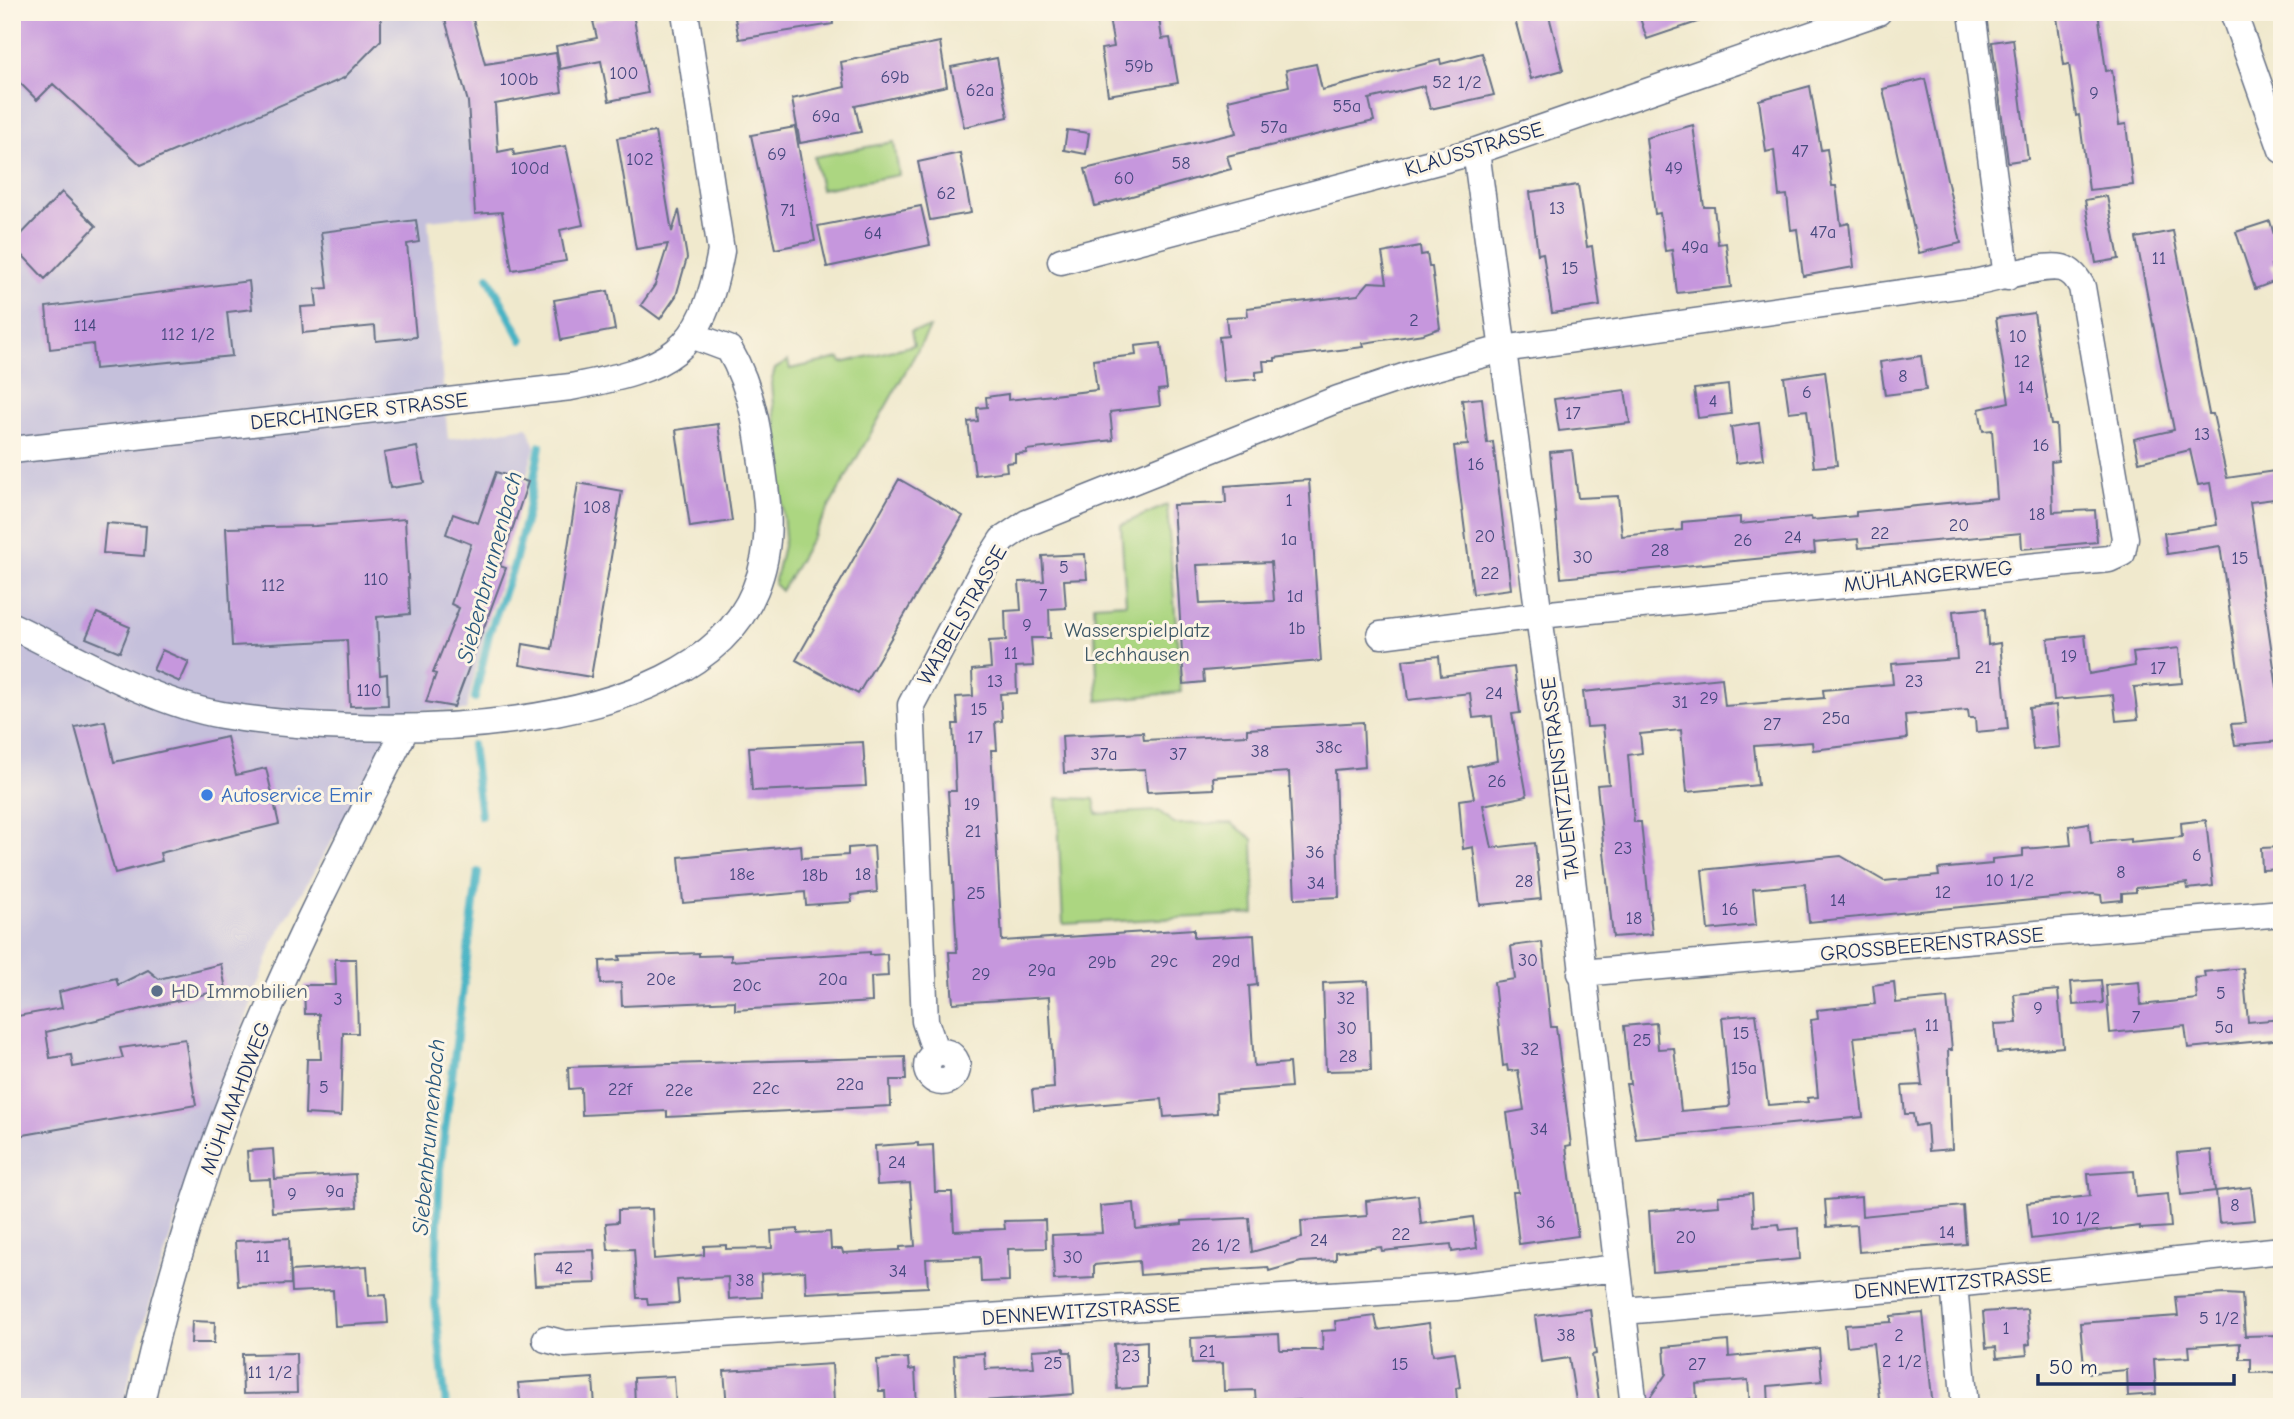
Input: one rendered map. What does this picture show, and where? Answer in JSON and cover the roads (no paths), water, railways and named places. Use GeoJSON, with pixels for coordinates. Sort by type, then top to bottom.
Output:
{"type":"FeatureCollection","features":[{"type":"Feature","properties":{"kind":"street","name":"DERCHINGER STRASSE"},"geometry":{"type":"LineString","coordinates":[[12,450],[571,387],[630,375],[670,358],[694,336],[716,280],[721,251],[685,12]]}},
{"type":"Feature","properties":{"kind":"street","name":"KLAUSSTRASSE"},"geometry":{"type":"LineString","coordinates":[[1061,261],[1476,151],[1878,12]]}},
{"type":"Feature","properties":{"kind":"street"},"geometry":{"type":"LineString","coordinates":[[1972,12],[2007,277]]}},
{"type":"Feature","properties":{"kind":"street"},"geometry":{"type":"LineString","coordinates":[[2233,12],[2282,150]]}},
{"type":"Feature","properties":{"kind":"street","name":"TAUENTZIENSTRASSE"},"geometry":{"type":"LineString","coordinates":[[1476,151],[1540,615],[1634,1407]]}},
{"type":"Feature","properties":{"kind":"street","name":"MÜHLANGERWEG"},"geometry":{"type":"LineString","coordinates":[[1381,635],[1540,615],[2109,559],[2122,553],[2125,538],[2082,287],[2074,274],[2063,268],[1502,349]]}},
{"type":"Feature","properties":{"kind":"street"},"geometry":{"type":"LineString","coordinates":[[12,626],[159,696],[220,714],[286,723],[406,728],[501,724],[586,707],[645,687],[713,646],[737,618],[754,592],[766,546],[768,509],[761,446],[745,377],[729,349],[694,336]]}},
{"type":"Feature","properties":{"kind":"street","name":"WAIBELSTRASSE"},"geometry":{"type":"LineString","coordinates":[[936,1053],[925,1021],[911,705],[982,571],[1003,540],[1027,523],[1338,400],[1421,371],[1502,349]]}},
{"type":"Feature","properties":{"kind":"street","name":"MÜHLMAHDWEG"},"geometry":{"type":"LineString","coordinates":[[140,1407],[185,1237],[228,1110],[286,971],[406,728]]}},
{"type":"Feature","properties":{"kind":"street","name":"GROSSBEERENSTRASSE"},"geometry":{"type":"LineString","coordinates":[[1581,973],[2282,913]]}},
{"type":"Feature","properties":{"kind":"street","name":"DENNEWITZSTRASSE"},"geometry":{"type":"LineString","coordinates":[[1623,1311],[1954,1284],[2282,1250]]}},
{"type":"Feature","properties":{"kind":"street","name":"DENNEWITZSTRASSE"},"geometry":{"type":"LineString","coordinates":[[546,1339],[565,1344],[1455,1287],[1617,1268]]}},
{"type":"Feature","properties":{"kind":"street"},"geometry":{"type":"LineString","coordinates":[[1954,1284],[1965,1407]]}},
{"type":"Feature","properties":{"kind":"waterway","name":"Siebenbrunnenbach"},"geometry":{"type":"LineString","coordinates":[[488,277],[522,340]]}},
{"type":"Feature","properties":{"kind":"waterway","name":"Siebenbrunnenbach"},"geometry":{"type":"LineString","coordinates":[[475,698],[489,634],[514,565],[540,446]]}},
{"type":"Feature","properties":{"kind":"waterway","name":"Siebenbrunnenbach"},"geometry":{"type":"LineString","coordinates":[[472,745],[481,816]]}},
{"type":"Feature","properties":{"kind":"waterway","name":"Siebenbrunnenbach"},"geometry":{"type":"LineString","coordinates":[[446,1407],[435,1303],[440,1169],[478,872]]}},
{"type":"Feature","properties":{"kind":"place","name":"Autoservice Emir"},"geometry":{"type":"Point","coordinates":[207,795]}},
{"type":"Feature","properties":{"kind":"place","name":"HD Immobilien"},"geometry":{"type":"Point","coordinates":[157,991]}},
{"type":"Feature","properties":{"kind":"park label","name":"Wasserspielplatz Lechhausen"},"geometry":{"type":"Point","coordinates":[1137,642]}}]}
